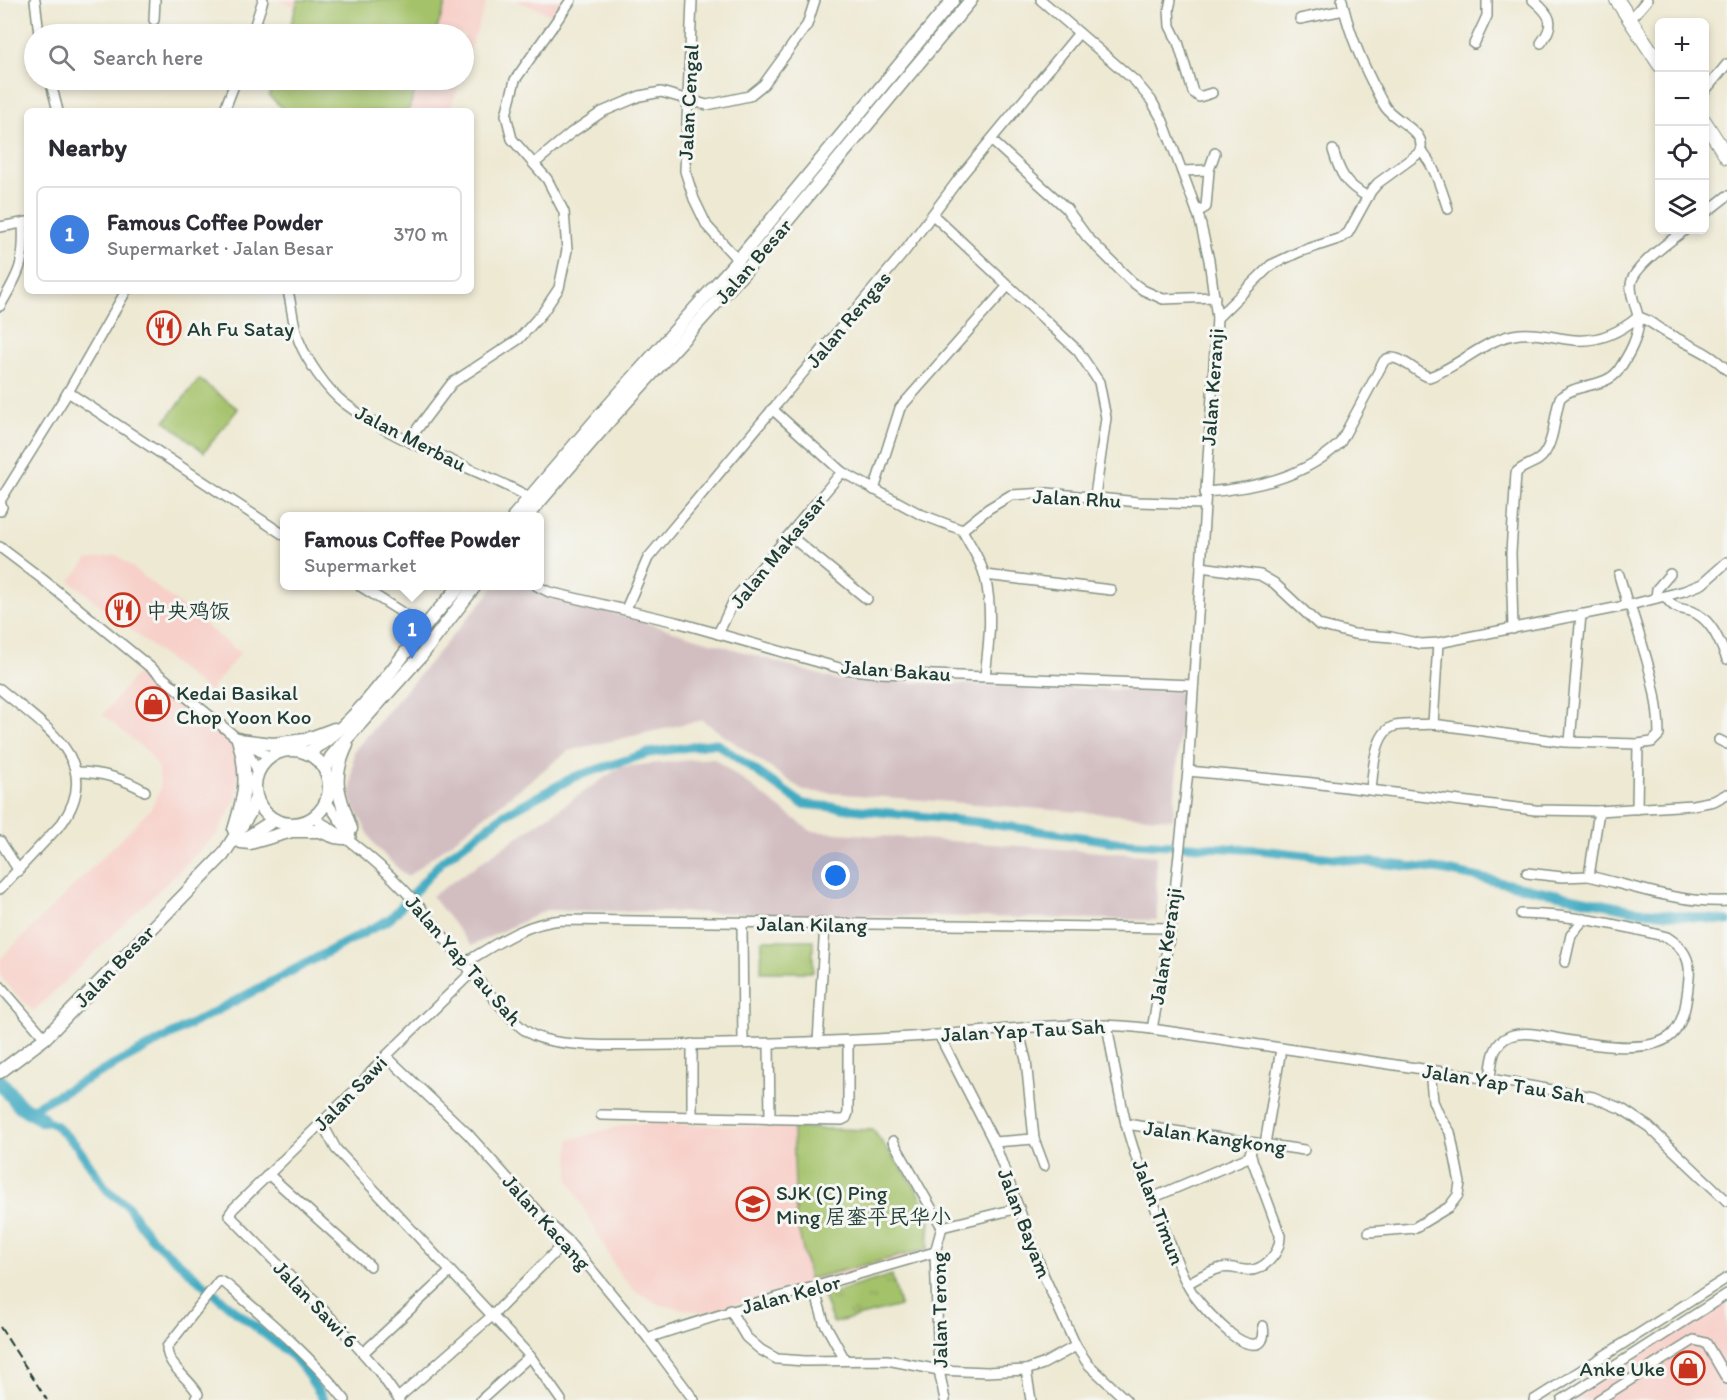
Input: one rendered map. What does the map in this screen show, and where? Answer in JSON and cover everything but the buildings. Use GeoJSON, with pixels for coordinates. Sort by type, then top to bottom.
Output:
{"type":"FeatureCollection","features":[{"type":"Feature","properties":{"kind":"highway"},"geometry":{"type":"LineString","coordinates":[[1617,0],[1655,59]]}},
{"type":"Feature","properties":{"kind":"highway"},"geometry":{"type":"LineString","coordinates":[[1628,0],[1655,44]]}},
{"type":"Feature","properties":{"kind":"highway"},"geometry":{"type":"LineString","coordinates":[[1707,126],[1727,157]]}},
{"type":"Feature","properties":{"kind":"highway"},"geometry":{"type":"LineString","coordinates":[[1709,143],[1727,170]]}},
{"type":"Feature","properties":{"kind":"main road","name":"Jalan Besar"},"geometry":{"type":"LineString","coordinates":[[517,512],[738,260],[953,0]]}},
{"type":"Feature","properties":{"kind":"main road","name":"Jalan Besar"},"geometry":{"type":"LineString","coordinates":[[530,512],[610,420],[747,269],[971,0]]}},
{"type":"Feature","properties":{"kind":"main road"},"geometry":{"type":"LineString","coordinates":[[325,770],[350,727],[456,590]]}},
{"type":"Feature","properties":{"kind":"main road"},"geometry":{"type":"LineString","coordinates":[[307,753],[350,727],[421,656],[472,590]]}},
{"type":"Feature","properties":{"kind":"main road"},"geometry":{"type":"LineString","coordinates":[[350,727],[340,758],[337,780],[340,800],[351,829],[346,836],[335,837],[320,831],[292,831],[250,843],[238,839],[233,832],[241,808],[245,773],[240,740],[264,744],[295,742],[350,727]]}},
{"type":"Feature","properties":{"kind":"main road"},"geometry":{"type":"LineString","coordinates":[[256,798],[265,813],[283,823],[294,824],[313,818],[327,802],[329,791],[329,780],[325,770],[318,760],[307,753],[288,750],[270,757],[258,771]]}},
{"type":"Feature","properties":{"kind":"main road","name":"Jalan Besar"},"geometry":{"type":"LineString","coordinates":[[238,839],[256,798],[258,771]]}},
{"type":"Feature","properties":{"kind":"main road","name":"Jalan Besar"},"geometry":{"type":"LineString","coordinates":[[0,1072],[45,1038],[238,839],[274,819]]}},
{"type":"Feature","properties":{"kind":"street"},"geometry":{"type":"LineString","coordinates":[[35,0],[38,24]]}},
{"type":"Feature","properties":{"kind":"street"},"geometry":{"type":"LineString","coordinates":[[154,20],[155,0]]}},
{"type":"Feature","properties":{"kind":"street"},"geometry":{"type":"LineString","coordinates":[[255,24],[263,0]]}},
{"type":"Feature","properties":{"kind":"street"},"geometry":{"type":"LineString","coordinates":[[408,441],[452,383],[519,339],[543,312],[559,288],[567,250],[564,212],[547,179],[512,140],[506,115],[515,80],[571,0]]}},
{"type":"Feature","properties":{"kind":"street","name":"Jalan Cengal"},"geometry":{"type":"LineString","coordinates":[[692,0],[685,171],[694,199],[707,226],[738,260]]}},
{"type":"Feature","properties":{"kind":"street"},"geometry":{"type":"LineString","coordinates":[[535,163],[571,133],[602,112],[631,100],[662,92],[707,105],[749,96],[764,84],[807,25],[815,0]]}},
{"type":"Feature","properties":{"kind":"street","name":"Jalan Keranji"},"geometry":{"type":"LineString","coordinates":[[1041,0],[1135,81],[1151,100],[1163,121],[1197,212],[1215,297],[1217,318],[1188,771],[1171,928],[1152,1029]]}},
{"type":"Feature","properties":{"kind":"street"},"geometry":{"type":"LineString","coordinates":[[1172,0],[1169,9],[1170,26],[1178,42],[1193,92],[1199,97],[1212,93]]}},
{"type":"Feature","properties":{"kind":"street"},"geometry":{"type":"LineString","coordinates":[[1474,44],[1487,16],[1487,0]]}},
{"type":"Feature","properties":{"kind":"street"},"geometry":{"type":"LineString","coordinates":[[1533,0],[1544,9],[1551,25],[1541,43]]}},
{"type":"Feature","properties":{"kind":"street"},"geometry":{"type":"LineString","coordinates":[[1636,13],[1647,0]]}},
{"type":"Feature","properties":{"kind":"street"},"geometry":{"type":"LineString","coordinates":[[1217,318],[1271,265],[1299,252],[1341,238],[1348,233],[1378,183],[1420,150],[1422,142],[1419,136],[1393,117],[1385,107],[1352,41],[1343,5],[1300,19]]}},
{"type":"Feature","properties":{"kind":"street","name":"Jalan Rengas"},"geometry":{"type":"LineString","coordinates":[[626,609],[648,558],[933,215],[1079,33]]}},
{"type":"Feature","properties":{"kind":"street"},"geometry":{"type":"LineString","coordinates":[[1709,86],[1727,64]]}},
{"type":"Feature","properties":{"kind":"street"},"geometry":{"type":"LineString","coordinates":[[53,90],[57,108]]}},
{"type":"Feature","properties":{"kind":"street"},"geometry":{"type":"LineString","coordinates":[[225,108],[232,90]]}},
{"type":"Feature","properties":{"kind":"street"},"geometry":{"type":"LineString","coordinates":[[991,140],[1066,208],[1087,237],[1143,290],[1163,299],[1215,297]]}},
{"type":"Feature","properties":{"kind":"street"},"geometry":{"type":"LineString","coordinates":[[1333,150],[1348,184],[1368,197]]}},
{"type":"Feature","properties":{"kind":"street"},"geometry":{"type":"LineString","coordinates":[[1420,150],[1434,173],[1448,209]]}},
{"type":"Feature","properties":{"kind":"street"},"geometry":{"type":"LineString","coordinates":[[1197,212],[1206,207],[1209,170],[1215,153]]}},
{"type":"Feature","properties":{"kind":"street"},"geometry":{"type":"LineString","coordinates":[[1182,171],[1209,170]]}},
{"type":"Feature","properties":{"kind":"street"},"geometry":{"type":"LineString","coordinates":[[1709,210],[1727,196]]}},
{"type":"Feature","properties":{"kind":"street"},"geometry":{"type":"LineString","coordinates":[[933,215],[1078,351],[1099,382],[1106,418],[1095,496]]}},
{"type":"Feature","properties":{"kind":"street"},"geometry":{"type":"LineString","coordinates":[[0,227],[24,222]]}},
{"type":"Feature","properties":{"kind":"street"},"geometry":{"type":"LineString","coordinates":[[1513,629],[1511,553],[1516,474],[1519,469],[1539,459],[1545,453],[1552,436],[1560,398],[1564,394],[1606,380],[1615,374],[1634,341],[1638,317],[1632,289],[1633,278],[1661,248],[1680,234]]}},
{"type":"Feature","properties":{"kind":"street"},"geometry":{"type":"LineString","coordinates":[[0,306],[19,274],[24,248]]}},
{"type":"Feature","properties":{"kind":"street"},"geometry":{"type":"LineString","coordinates":[[874,490],[900,408],[1007,286]]}},
{"type":"Feature","properties":{"kind":"street"},"geometry":{"type":"LineString","coordinates":[[0,511],[2,507],[0,501],[68,392],[124,294]]}},
{"type":"Feature","properties":{"kind":"street","name":"Jalan Merbau"},"geometry":{"type":"LineString","coordinates":[[289,294],[298,340],[316,372],[342,402],[374,423],[408,441],[495,478],[529,497]]}},
{"type":"Feature","properties":{"kind":"street"},"geometry":{"type":"LineString","coordinates":[[1205,492],[1232,490],[1273,480],[1317,462],[1329,454],[1340,443],[1382,364],[1389,357],[1396,358],[1429,376],[1491,342],[1507,337],[1537,334],[1574,340],[1593,339],[1615,334],[1638,317],[1645,318],[1663,332],[1704,351],[1727,370]]}},
{"type":"Feature","properties":{"kind":"street"},"geometry":{"type":"LineString","coordinates":[[68,392],[280,532]]}},
{"type":"Feature","properties":{"kind":"street"},"geometry":{"type":"LineString","coordinates":[[772,409],[842,472],[920,514],[962,530],[985,575],[991,631],[985,676]]}},
{"type":"Feature","properties":{"kind":"street","name":"Jalan Makassar"},"geometry":{"type":"LineString","coordinates":[[718,634],[734,600],[842,472]]}},
{"type":"Feature","properties":{"kind":"street","name":"Jalan Rhu"},"geometry":{"type":"LineString","coordinates":[[962,530],[988,509],[1011,495],[1048,492],[1138,502],[1204,504]]}},
{"type":"Feature","properties":{"kind":"street"},"geometry":{"type":"LineString","coordinates":[[789,535],[867,599]]}},
{"type":"Feature","properties":{"kind":"street"},"geometry":{"type":"LineString","coordinates":[[0,547],[240,740],[270,757]]}},
{"type":"Feature","properties":{"kind":"street"},"geometry":{"type":"LineString","coordinates":[[1201,567],[1260,574],[1274,583],[1319,625],[1354,634],[1391,637],[1421,644],[1438,643],[1629,606],[1702,584],[1727,562]]}},
{"type":"Feature","properties":{"kind":"street"},"geometry":{"type":"LineString","coordinates":[[1670,574],[1657,589],[1660,597],[1673,607],[1696,613],[1703,618],[1716,635],[1727,659]]}},
{"type":"Feature","properties":{"kind":"street"},"geometry":{"type":"LineString","coordinates":[[985,575],[1111,590]]}},
{"type":"Feature","properties":{"kind":"street"},"geometry":{"type":"LineString","coordinates":[[1371,790],[1380,739],[1393,726],[1433,724],[1570,742],[1638,744],[1652,742],[1657,738],[1659,711],[1654,686],[1619,575]]}},
{"type":"Feature","properties":{"kind":"street","name":"Jalan Bakau"},"geometry":{"type":"LineString","coordinates":[[544,589],[626,609],[843,669],[880,673],[1193,685]]}},
{"type":"Feature","properties":{"kind":"street"},"geometry":{"type":"LineString","coordinates":[[368,590],[425,627]]}},
{"type":"Feature","properties":{"kind":"street"},"geometry":{"type":"LineString","coordinates":[[1570,742],[1581,614]]}},
{"type":"Feature","properties":{"kind":"street"},"geometry":{"type":"LineString","coordinates":[[1433,724],[1438,643]]}},
{"type":"Feature","properties":{"kind":"street"},"geometry":{"type":"LineString","coordinates":[[0,689],[61,742],[72,758],[77,788],[70,812],[19,871],[0,889]]}},
{"type":"Feature","properties":{"kind":"street"},"geometry":{"type":"LineString","coordinates":[[240,740],[258,771]]}},
{"type":"Feature","properties":{"kind":"street"},"geometry":{"type":"LineString","coordinates":[[1637,809],[1638,744]]}},
{"type":"Feature","properties":{"kind":"street"},"geometry":{"type":"LineString","coordinates":[[1188,771],[1534,810],[1599,811],[1693,805],[1713,801],[1727,794]]}},
{"type":"Feature","properties":{"kind":"street"},"geometry":{"type":"LineString","coordinates":[[76,772],[98,773],[119,778],[145,791]]}},
{"type":"Feature","properties":{"kind":"street","name":"Jalan Yap Tau Sah"},"geometry":{"type":"LineString","coordinates":[[327,802],[346,836]]}},
{"type":"Feature","properties":{"kind":"street"},"geometry":{"type":"LineString","coordinates":[[1589,876],[1599,811]]}},
{"type":"Feature","properties":{"kind":"street","name":"Jalan Yap Tau Sah"},"geometry":{"type":"LineString","coordinates":[[313,818],[346,836],[397,883],[471,974],[517,1024],[535,1036],[553,1041],[609,1045],[769,1043],[848,1041],[1107,1025],[1152,1029],[1490,1079],[1593,1097],[1622,1109],[1649,1127],[1727,1201]]}},
{"type":"Feature","properties":{"kind":"street"},"geometry":{"type":"LineString","coordinates":[[0,842],[19,871]]}},
{"type":"Feature","properties":{"kind":"street"},"geometry":{"type":"LineString","coordinates":[[1527,873],[1562,877],[1589,876],[1666,896],[1704,902],[1727,901]]}},
{"type":"Feature","properties":{"kind":"street"},"geometry":{"type":"LineString","coordinates":[[1490,1079],[1492,1060],[1498,1044],[1509,1036],[1519,1033],[1538,1034],[1592,1045],[1645,1046],[1667,1039],[1675,1032],[1685,1007],[1690,968],[1688,957],[1667,937],[1611,922],[1561,915],[1521,914]]}},
{"type":"Feature","properties":{"kind":"street"},"geometry":{"type":"LineString","coordinates":[[1565,962],[1571,935],[1584,919]]}},
{"type":"Feature","properties":{"kind":"street","name":"Jalan Kilang"},"geometry":{"type":"LineString","coordinates":[[463,964],[513,934],[547,921],[1171,928]]}},
{"type":"Feature","properties":{"kind":"street"},"geometry":{"type":"LineString","coordinates":[[742,923],[743,1043]]}},
{"type":"Feature","properties":{"kind":"street"},"geometry":{"type":"LineString","coordinates":[[818,1042],[825,924]]}},
{"type":"Feature","properties":{"kind":"street","name":"Jalan Sawi"},"geometry":{"type":"LineString","coordinates":[[230,1213],[471,974]]}},
{"type":"Feature","properties":{"kind":"street"},"geometry":{"type":"LineString","coordinates":[[0,986],[45,1038]]}},
{"type":"Feature","properties":{"kind":"street","name":"Jalan Timun"},"geometry":{"type":"LineString","coordinates":[[1107,1025],[1126,1124],[1186,1284],[1206,1310],[1240,1342],[1257,1344],[1262,1339],[1263,1326]]}},
{"type":"Feature","properties":{"kind":"street"},"geometry":{"type":"LineString","coordinates":[[1018,1029],[1026,1060],[1034,1139],[1044,1166]]}},
{"type":"Feature","properties":{"kind":"street","name":"Jalan Bayam"},"geometry":{"type":"LineString","coordinates":[[939,1035],[994,1142],[1044,1276],[1076,1346],[1088,1364],[1126,1400]]}},
{"type":"Feature","properties":{"kind":"street"},"geometry":{"type":"LineString","coordinates":[[601,1115],[842,1120],[848,1113],[848,1041]]}},
{"type":"Feature","properties":{"kind":"street"},"geometry":{"type":"LineString","coordinates":[[769,1043],[770,1119]]}},
{"type":"Feature","properties":{"kind":"street"},"geometry":{"type":"LineString","coordinates":[[692,1044],[692,1118]]}},
{"type":"Feature","properties":{"kind":"street"},"geometry":{"type":"LineString","coordinates":[[1264,1144],[1281,1048]]}},
{"type":"Feature","properties":{"kind":"street","name":"Jalan Kacang"},"geometry":{"type":"LineString","coordinates":[[386,1056],[468,1134],[545,1220],[567,1240],[648,1338],[694,1400]]}},
{"type":"Feature","properties":{"kind":"street"},"geometry":{"type":"LineString","coordinates":[[1369,1232],[1414,1228],[1449,1207],[1458,1195],[1460,1183],[1450,1132],[1433,1101],[1430,1070]]}},
{"type":"Feature","properties":{"kind":"street"},"geometry":{"type":"LineString","coordinates":[[322,1123],[336,1149],[530,1356],[561,1400]]}},
{"type":"Feature","properties":{"kind":"street","name":"Jalan Kangkong"},"geometry":{"type":"LineString","coordinates":[[1126,1124],[1304,1150]]}},
{"type":"Feature","properties":{"kind":"street"},"geometry":{"type":"LineString","coordinates":[[994,1142],[1034,1139]]}},
{"type":"Feature","properties":{"kind":"street"},"geometry":{"type":"LineString","coordinates":[[893,1141],[942,1227]]}},
{"type":"Feature","properties":{"kind":"street"},"geometry":{"type":"LineString","coordinates":[[1186,1284],[1218,1268],[1254,1270],[1278,1252],[1281,1244],[1279,1230],[1251,1156],[1253,1143]]}},
{"type":"Feature","properties":{"kind":"street"},"geometry":{"type":"LineString","coordinates":[[1152,1198],[1251,1156]]}},
{"type":"Feature","properties":{"kind":"street"},"geometry":{"type":"LineString","coordinates":[[268,1174],[370,1266]]}},
{"type":"Feature","properties":{"kind":"street","name":"Jalan Terong"},"geometry":{"type":"LineString","coordinates":[[945,1400],[939,1370],[935,1252],[942,1227],[1019,1208]]}},
{"type":"Feature","properties":{"kind":"street","name":"Jalan Sawi 6"},"geometry":{"type":"LineString","coordinates":[[230,1213],[231,1218],[340,1327],[399,1399]]}},
{"type":"Feature","properties":{"kind":"street"},"geometry":{"type":"LineString","coordinates":[[399,1399],[492,1316],[567,1240]]}},
{"type":"Feature","properties":{"kind":"street","name":"Jalan Kelor"},"geometry":{"type":"LineString","coordinates":[[648,1338],[730,1310],[935,1252]]}},
{"type":"Feature","properties":{"kind":"street"},"geometry":{"type":"LineString","coordinates":[[363,1353],[450,1272]]}},
{"type":"Feature","properties":{"kind":"street"},"geometry":{"type":"LineString","coordinates":[[1534,1400],[1727,1278]]}},
{"type":"Feature","properties":{"kind":"street"},"geometry":{"type":"LineString","coordinates":[[195,1400],[198,1394],[168,1356],[167,1347],[208,1294],[218,1282],[222,1281],[276,1327],[327,1377],[345,1400]]}},
{"type":"Feature","properties":{"kind":"street"},"geometry":{"type":"LineString","coordinates":[[814,1288],[824,1322],[845,1360]]}},
{"type":"Feature","properties":{"kind":"street"},"geometry":{"type":"LineString","coordinates":[[1562,1400],[1727,1294]]}},
{"type":"Feature","properties":{"kind":"street"},"geometry":{"type":"LineString","coordinates":[[730,1310],[746,1337],[761,1350],[777,1359],[887,1360],[939,1370],[987,1372],[1026,1370],[1043,1364],[1076,1346]]}},
{"type":"Feature","properties":{"kind":"street"},"geometry":{"type":"LineString","coordinates":[[1598,1400],[1694,1340],[1706,1342],[1727,1380]]}},
{"type":"Feature","properties":{"kind":"street"},"geometry":{"type":"LineString","coordinates":[[481,1400],[530,1356]]}},
{"type":"Feature","properties":{"kind":"street"},"geometry":{"type":"LineString","coordinates":[[1026,1370],[1031,1400]]}},
{"type":"Feature","properties":{"kind":"shaded area"},"geometry":{"type":"Polygon","coordinates":[[[278,0],[487,0],[474,39],[474,24],[291,24],[296,7],[278,0]]]}},
{"type":"Feature","properties":{"kind":"shaded area"},"geometry":{"type":"Polygon","coordinates":[[[515,0],[564,0],[555,16],[515,0]]]}},
{"type":"Feature","properties":{"kind":"shaded area"},"geometry":{"type":"Polygon","coordinates":[[[271,90],[457,90],[451,108],[283,108],[269,96],[271,90]]]}},
{"type":"Feature","properties":{"kind":"shaded area"},"geometry":{"type":"Polygon","coordinates":[[[117,555],[240,653],[209,692],[70,581],[87,560],[117,555]]]}},
{"type":"Feature","properties":{"kind":"shaded area"},"geometry":{"type":"Polygon","coordinates":[[[492,590],[537,590],[837,680],[1183,692],[1173,819],[804,791],[702,720],[568,751],[407,877],[375,846],[350,800],[354,751],[492,590]]]}},
{"type":"Feature","properties":{"kind":"shaded area"},"geometry":{"type":"Polygon","coordinates":[[[139,670],[234,744],[238,767],[237,798],[217,834],[33,1012],[0,977],[0,959],[151,809],[160,789],[158,767],[148,752],[103,715],[139,670]]]}},
{"type":"Feature","properties":{"kind":"shaded area"},"geometry":{"type":"Polygon","coordinates":[[[713,758],[811,831],[1156,856],[1157,920],[546,910],[471,946],[432,896],[620,767],[713,758]]]}},
{"type":"Feature","properties":{"kind":"shaded area","name":"SJK (C) Ping Ming 居銮平民华小"},"geometry":{"type":"Polygon","coordinates":[[[632,1123],[873,1130],[930,1218],[928,1252],[705,1313],[660,1305],[634,1290],[618,1272],[569,1180],[569,1140],[632,1123]]]}},
{"type":"Feature","properties":{"kind":"shaded area"},"geometry":{"type":"Polygon","coordinates":[[[1727,1300],[1727,1400],[1570,1400],[1694,1321],[1727,1300]]]}},
{"type":"Feature","properties":{"kind":"green space"},"geometry":{"type":"Polygon","coordinates":[[[298,0],[447,0],[439,24],[291,24],[298,0]]]}},
{"type":"Feature","properties":{"kind":"green space"},"geometry":{"type":"Polygon","coordinates":[[[271,90],[415,90],[409,108],[283,108],[269,96],[271,90]]]}},
{"type":"Feature","properties":{"kind":"green space"},"geometry":{"type":"Polygon","coordinates":[[[199,379],[238,409],[204,452],[165,421],[199,379]]]}},
{"type":"Feature","properties":{"kind":"green space"},"geometry":{"type":"Polygon","coordinates":[[[762,940],[813,940],[813,972],[761,972],[762,940]]]}},
{"type":"Feature","properties":{"kind":"green space"},"geometry":{"type":"Polygon","coordinates":[[[793,1128],[873,1130],[918,1191],[930,1218],[928,1249],[809,1279],[796,1218],[793,1128]]]}},
{"type":"Feature","properties":{"kind":"green space"},"geometry":{"type":"Polygon","coordinates":[[[892,1275],[900,1306],[833,1323],[823,1296],[892,1275]]]}},
{"type":"Feature","properties":{"kind":"waterway"},"geometry":{"type":"LineString","coordinates":[[27,1111],[390,919],[442,861],[505,814],[574,777],[648,753],[716,743],[803,804],[976,822],[1116,842],[1260,850],[1442,870],[1632,910],[1727,921]]}},
{"type":"Feature","properties":{"kind":"waterway"},"geometry":{"type":"LineString","coordinates":[[0,1081],[19,1105],[42,1119]]}},
{"type":"Feature","properties":{"kind":"waterway"},"geometry":{"type":"LineString","coordinates":[[42,1119],[55,1125],[76,1145],[108,1191],[127,1205],[153,1240],[223,1301],[294,1357],[324,1400]]}},
{"type":"Feature","properties":{"kind":"railway"},"geometry":{"type":"LineString","coordinates":[[0,1327],[47,1400]]}},
{"type":"Feature","properties":{"kind":"place","name":"Ah Fu Satay"},"geometry":{"type":"Point","coordinates":[164,328]}},
{"type":"Feature","properties":{"kind":"place","name":"中央鸡饭"},"geometry":{"type":"Point","coordinates":[123,610]}},
{"type":"Feature","properties":{"kind":"place","name":"Famous Coffee Powder"},"geometry":{"type":"Point","coordinates":[412,659]}},
{"type":"Feature","properties":{"kind":"place","name":"Kedai Basikal Chop Yoon Koo"},"geometry":{"type":"Point","coordinates":[153,704]}},
{"type":"Feature","properties":{"kind":"place","name":"SJK (C) Ping Ming 居銮平民华小"},"geometry":{"type":"Point","coordinates":[753,1204]}},
{"type":"Feature","properties":{"kind":"place","name":"Anke Uke"},"geometry":{"type":"Point","coordinates":[1688,1368]}}]}
